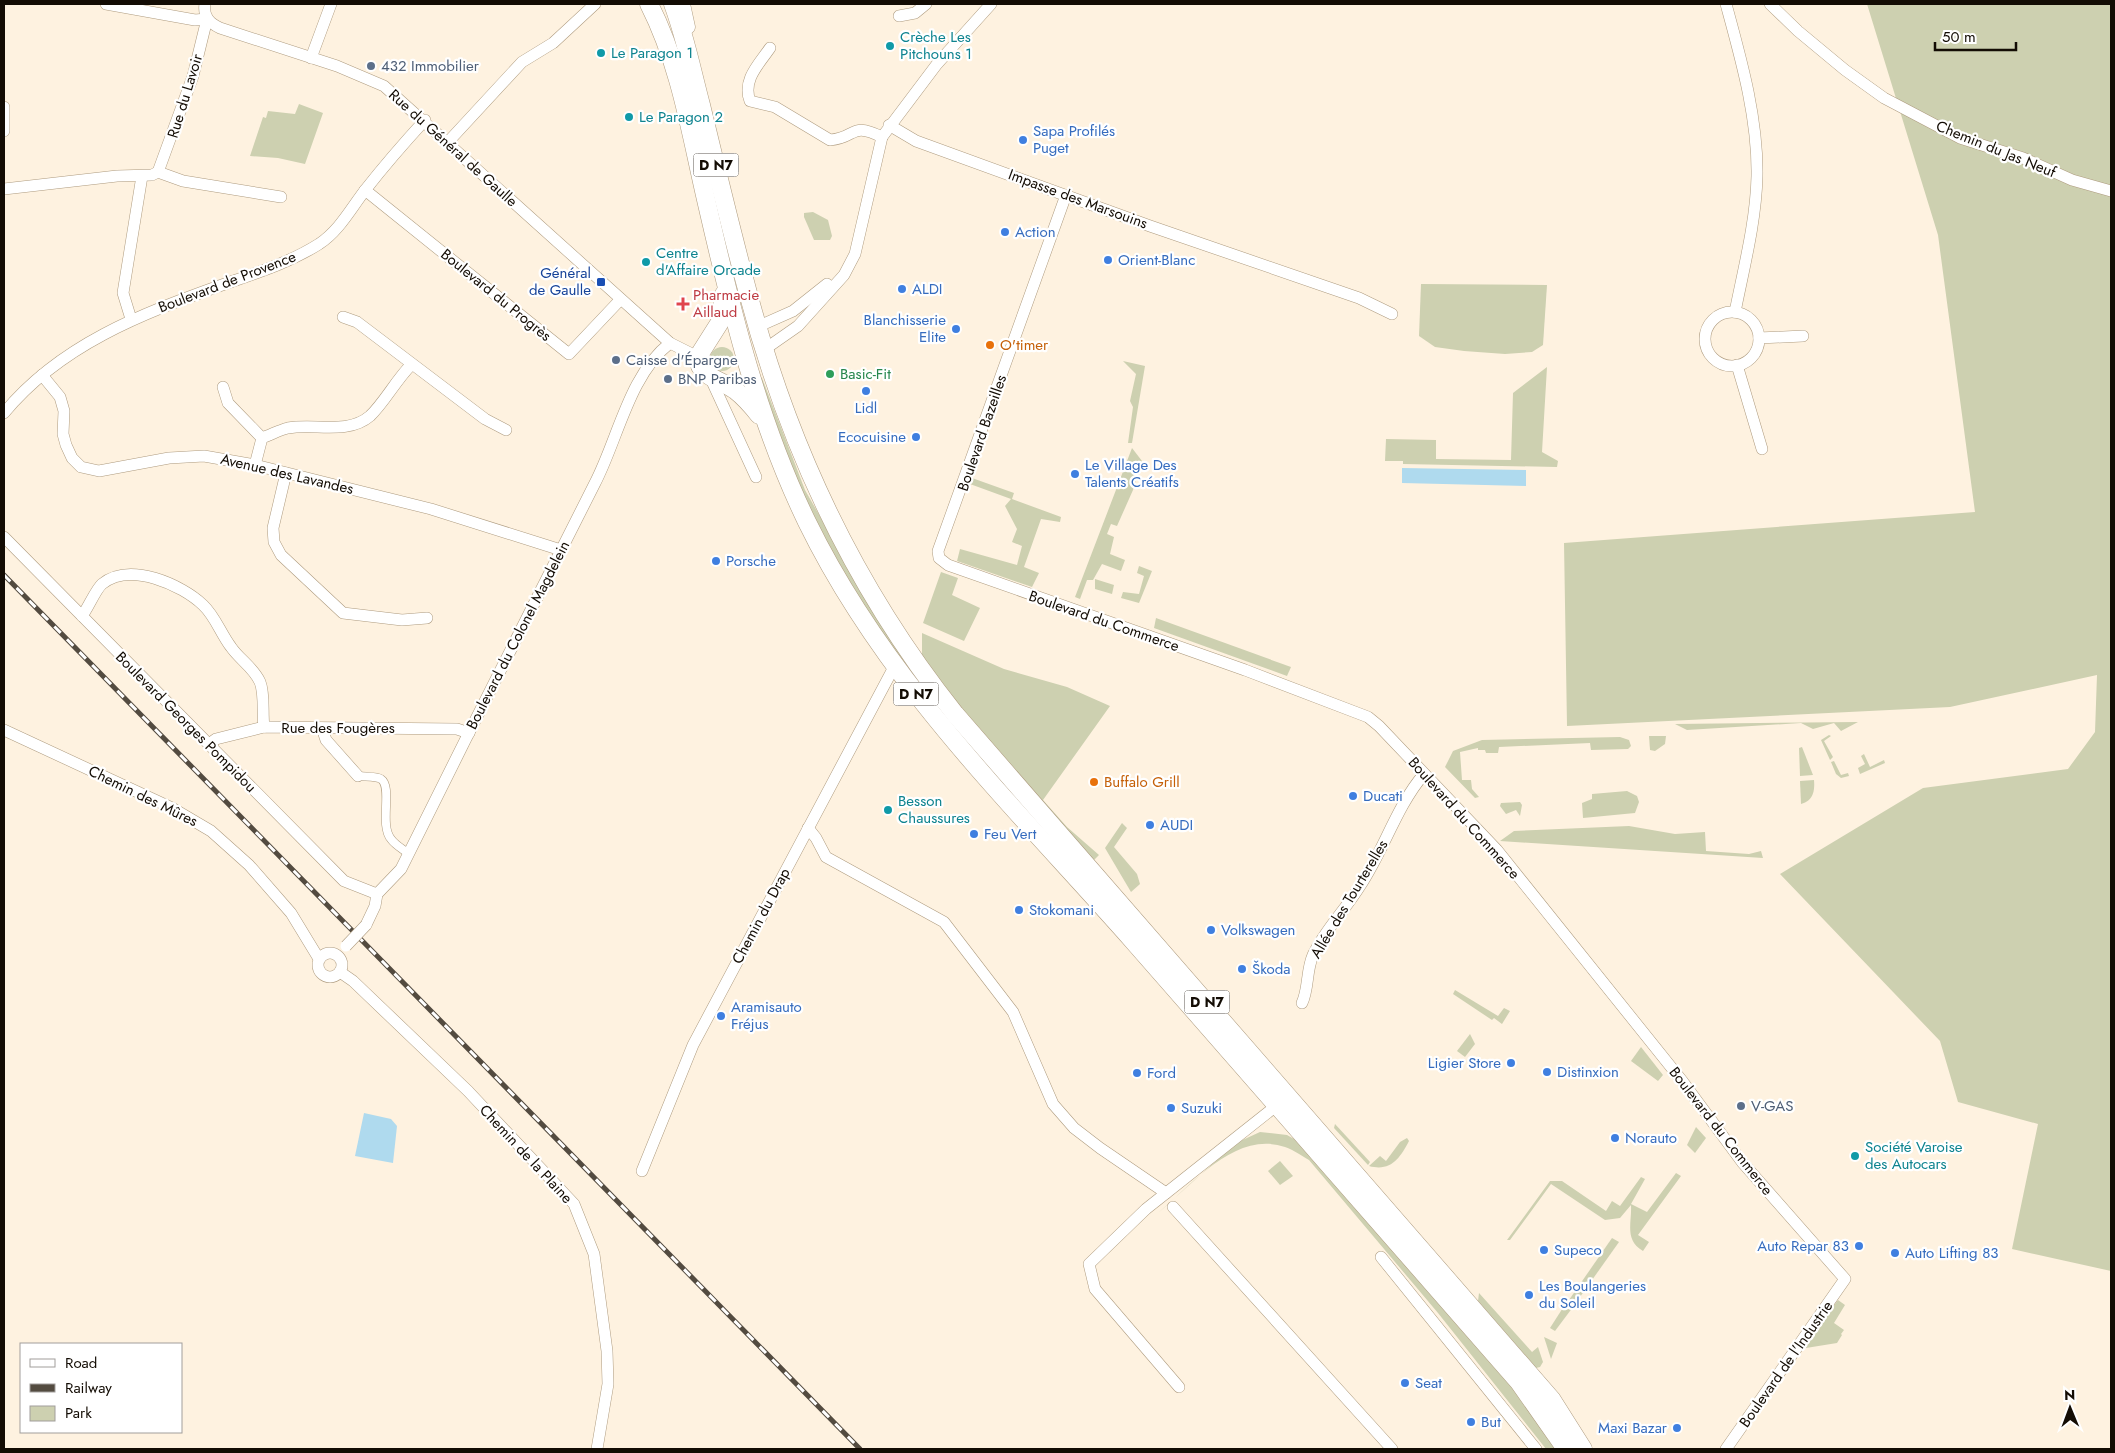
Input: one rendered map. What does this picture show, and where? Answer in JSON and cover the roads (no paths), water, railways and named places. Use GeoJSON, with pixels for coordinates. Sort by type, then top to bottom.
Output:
{"type":"FeatureCollection","features":[{"type":"Feature","properties":{"kind":"main road","name":"D N7"},"geometry":{"type":"LineString","coordinates":[[649,4],[673,59],[738,334],[765,421],[779,462],[809,526],[847,595],[894,667],[940,725],[1135,942],[1276,1106],[1519,1382],[1566,1449]]}},
{"type":"Feature","properties":{"kind":"main road"},"geometry":{"type":"LineString","coordinates":[[664,4],[690,60]]}},
{"type":"Feature","properties":{"kind":"main road","name":"D N7"},"geometry":{"type":"LineString","coordinates":[[672,4],[690,60],[757,327],[797,441],[830,517],[880,608],[918,667],[955,714],[1552,1400],[1583,1449]]}},
{"type":"Feature","properties":{"kind":"main road"},"geometry":{"type":"LineString","coordinates":[[725,282],[720,322],[702,352],[700,366],[713,378],[739,393],[765,421]]}},
{"type":"Feature","properties":{"kind":"main road"},"geometry":{"type":"LineString","coordinates":[[702,352],[757,327]]}},
{"type":"Feature","properties":{"kind":"main road"},"geometry":{"type":"LineString","coordinates":[[713,378],[733,372],[765,349]]}},
{"type":"Feature","properties":{"kind":"street","name":"Rue du Général de Gaulle"},"geometry":{"type":"LineString","coordinates":[[106,4],[195,20],[207,19],[220,28],[311,58],[384,86],[425,120],[620,300],[670,343],[702,352]]}},
{"type":"Feature","properties":{"kind":"street"},"geometry":{"type":"LineString","coordinates":[[205,4],[204,13],[207,19]]}},
{"type":"Feature","properties":{"kind":"street"},"geometry":{"type":"LineString","coordinates":[[311,58],[331,4]]}},
{"type":"Feature","properties":{"kind":"street"},"geometry":{"type":"LineString","coordinates":[[448,142],[522,62],[553,43],[595,4]]}},
{"type":"Feature","properties":{"kind":"street"},"geometry":{"type":"LineString","coordinates":[[683,4],[688,28],[690,60]]}},
{"type":"Feature","properties":{"kind":"street"},"geometry":{"type":"LineString","coordinates":[[899,16],[915,13],[926,4]]}},
{"type":"Feature","properties":{"kind":"street"},"geometry":{"type":"LineString","coordinates":[[765,349],[798,326],[844,275],[854,254],[859,236],[882,136],[938,64],[991,4]]}},
{"type":"Feature","properties":{"kind":"street"},"geometry":{"type":"LineString","coordinates":[[1726,4],[1746,82],[1754,132],[1757,176],[1752,222],[1736,312]]}},
{"type":"Feature","properties":{"kind":"street","name":"Chemin du Jas Neuf"},"geometry":{"type":"LineString","coordinates":[[1770,4],[1798,31],[1845,70],[1884,98],[1960,138],[2023,158],[2072,180],[2111,191]]}},
{"type":"Feature","properties":{"kind":"street","name":"Rue du Lavoir"},"geometry":{"type":"LineString","coordinates":[[158,172],[193,76],[207,19]]}},
{"type":"Feature","properties":{"kind":"street"},"geometry":{"type":"LineString","coordinates":[[770,48],[750,76],[748,95],[750,101],[775,107],[830,140],[838,139],[858,129],[866,129],[882,136]]}},
{"type":"Feature","properties":{"kind":"street"},"geometry":{"type":"LineString","coordinates":[[4,107],[4,131]]}},
{"type":"Feature","properties":{"kind":"street","name":"Boulevard de Provence"},"geometry":{"type":"LineString","coordinates":[[4,413],[20,393],[88,342],[131,319],[286,262],[320,243],[337,230],[365,190],[425,120]]}},
{"type":"Feature","properties":{"kind":"street","name":"Impasse des Marsouins"},"geometry":{"type":"LineString","coordinates":[[889,125],[916,141],[1359,298],[1392,314]]}},
{"type":"Feature","properties":{"kind":"street"},"geometry":{"type":"LineString","coordinates":[[757,327],[793,311],[810,300],[840,268],[853,240],[870,156],[876,140],[882,136]]}},
{"type":"Feature","properties":{"kind":"street"},"geometry":{"type":"LineString","coordinates":[[4,189],[116,176],[152,175],[158,172],[183,180],[281,197]]}},
{"type":"Feature","properties":{"kind":"street"},"geometry":{"type":"LineString","coordinates":[[131,319],[124,293],[142,176]]}},
{"type":"Feature","properties":{"kind":"street","name":"Boulevard du Progrès"},"geometry":{"type":"LineString","coordinates":[[365,190],[569,354],[620,300]]}},
{"type":"Feature","properties":{"kind":"street","name":"Boulevard Bazeilles"},"geometry":{"type":"LineString","coordinates":[[939,558],[938,551],[1066,195]]}},
{"type":"Feature","properties":{"kind":"street"},"geometry":{"type":"LineString","coordinates":[[1736,312],[1751,319],[1756,326],[1759,338],[1757,350],[1752,358],[1737,365],[1719,362],[1712,356],[1705,339],[1711,322],[1718,316],[1736,312]]}},
{"type":"Feature","properties":{"kind":"street"},"geometry":{"type":"LineString","coordinates":[[343,317],[357,322],[411,365],[485,419],[506,430]]}},
{"type":"Feature","properties":{"kind":"street"},"geometry":{"type":"LineString","coordinates":[[1759,338],[1803,336]]}},
{"type":"Feature","properties":{"kind":"street","name":"Boulevard du Colonel Magdelein"},"geometry":{"type":"LineString","coordinates":[[338,955],[366,925],[375,906],[377,894],[401,869],[600,472],[634,392],[655,359],[670,343]]}},
{"type":"Feature","properties":{"kind":"street"},"geometry":{"type":"LineString","coordinates":[[262,438],[288,428],[345,427],[359,423],[371,415],[399,377],[411,365]]}},
{"type":"Feature","properties":{"kind":"street"},"geometry":{"type":"LineString","coordinates":[[1737,365],[1762,449]]}},
{"type":"Feature","properties":{"kind":"street","name":"Avenue des Lavandes"},"geometry":{"type":"LineString","coordinates":[[42,375],[60,397],[64,411],[63,434],[66,446],[72,458],[81,467],[99,471],[169,458],[204,456],[255,465],[431,509],[561,550]]}},
{"type":"Feature","properties":{"kind":"street"},"geometry":{"type":"LineString","coordinates":[[713,378],[756,477]]}},
{"type":"Feature","properties":{"kind":"street"},"geometry":{"type":"LineString","coordinates":[[223,387],[228,403],[262,438]]}},
{"type":"Feature","properties":{"kind":"street"},"geometry":{"type":"LineString","coordinates":[[255,465],[262,438]]}},
{"type":"Feature","properties":{"kind":"street"},"geometry":{"type":"LineString","coordinates":[[286,473],[273,528],[274,542],[281,555],[343,613],[402,620],[427,618]]}},
{"type":"Feature","properties":{"kind":"street","name":"Boulevard Georges Pompidou"},"geometry":{"type":"LineString","coordinates":[[4,537],[344,881],[377,894]]}},
{"type":"Feature","properties":{"kind":"street","name":"Boulevard du Commerce"},"geometry":{"type":"LineString","coordinates":[[939,558],[948,565],[1357,712],[1379,726],[1497,850],[1683,1082],[1742,1162],[1845,1278]]}},
{"type":"Feature","properties":{"kind":"street"},"geometry":{"type":"LineString","coordinates":[[82,616],[101,584],[114,578],[140,575],[157,578],[180,589],[204,606],[231,648],[253,671],[260,683],[264,727]]}},
{"type":"Feature","properties":{"kind":"street","name":"Chemin du Drap"},"geometry":{"type":"LineString","coordinates":[[642,1171],[693,1045],[894,667]]}},
{"type":"Feature","properties":{"kind":"street","name":"Rue des Fougères"},"geometry":{"type":"LineString","coordinates":[[208,744],[216,739],[264,727],[457,729],[469,733]]}},
{"type":"Feature","properties":{"kind":"street"},"geometry":{"type":"LineString","coordinates":[[322,728],[326,740],[358,776],[379,778],[383,781],[386,787],[385,824],[390,839],[409,854]]}},
{"type":"Feature","properties":{"kind":"street","name":"Chemin des Mûres"},"geometry":{"type":"LineString","coordinates":[[4,730],[172,808],[211,831],[249,865],[291,913],[319,958]]}},
{"type":"Feature","properties":{"kind":"street","name":"Allée des Tourterelles"},"geometry":{"type":"LineString","coordinates":[[1302,1003],[1306,993],[1309,968],[1316,949],[1360,886],[1382,849],[1409,792],[1424,774]]}},
{"type":"Feature","properties":{"kind":"street"},"geometry":{"type":"LineString","coordinates":[[808,828],[816,838],[826,857],[944,922],[1013,1012],[1053,1104],[1074,1128],[1166,1193]]}},
{"type":"Feature","properties":{"kind":"street"},"geometry":{"type":"LineString","coordinates":[[328,952],[338,955],[343,966],[340,972],[332,978],[323,975],[318,969],[319,958],[328,952]]}},
{"type":"Feature","properties":{"kind":"street","name":"Chemin de la Plaine"},"geometry":{"type":"LineString","coordinates":[[340,972],[353,981],[468,1091],[574,1204],[594,1254],[607,1351],[608,1384],[597,1449]]}},
{"type":"Feature","properties":{"kind":"street"},"geometry":{"type":"LineString","coordinates":[[1179,1387],[1096,1289],[1089,1264],[1146,1209],[1276,1106]]}},
{"type":"Feature","properties":{"kind":"street"},"geometry":{"type":"LineString","coordinates":[[1173,1207],[1392,1449]]}},
{"type":"Feature","properties":{"kind":"street"},"geometry":{"type":"LineString","coordinates":[[1381,1257],[1536,1449]]}},
{"type":"Feature","properties":{"kind":"street","name":"Boulevard de l'Industrie"},"geometry":{"type":"LineString","coordinates":[[1726,1449],[1845,1278]]}},
{"type":"Feature","properties":{"kind":"water"},"geometry":{"type":"Polygon","coordinates":[[[1402,468],[1526,470],[1526,486],[1402,483],[1402,468]]]}},
{"type":"Feature","properties":{"kind":"water"},"geometry":{"type":"Polygon","coordinates":[[[364,1113],[391,1119],[397,1126],[393,1163],[355,1156],[364,1113]]]}},
{"type":"Feature","properties":{"kind":"railway"},"geometry":{"type":"LineString","coordinates":[[4,575],[860,1449]]}},
{"type":"Feature","properties":{"kind":"place","name":"Crèche Les Pitchouns 1"},"geometry":{"type":"Point","coordinates":[890,46]}},
{"type":"Feature","properties":{"kind":"place","name":"Le Paragon 1"},"geometry":{"type":"Point","coordinates":[601,53]}},
{"type":"Feature","properties":{"kind":"place","name":"432 Immobilier"},"geometry":{"type":"Point","coordinates":[371,66]}},
{"type":"Feature","properties":{"kind":"place","name":"Le Paragon 2"},"geometry":{"type":"Point","coordinates":[629,117]}},
{"type":"Feature","properties":{"kind":"place","name":"Sapa Profilés Puget"},"geometry":{"type":"Point","coordinates":[1023,140]}},
{"type":"Feature","properties":{"kind":"place","name":"Action"},"geometry":{"type":"Point","coordinates":[1005,232]}},
{"type":"Feature","properties":{"kind":"place","name":"Orient-Blanc"},"geometry":{"type":"Point","coordinates":[1108,260]}},
{"type":"Feature","properties":{"kind":"place","name":"Centre d'Affaire Orcade"},"geometry":{"type":"Point","coordinates":[646,262]}},
{"type":"Feature","properties":{"kind":"place","name":"Général de Gaulle"},"geometry":{"type":"Point","coordinates":[601,282]}},
{"type":"Feature","properties":{"kind":"place","name":"ALDI"},"geometry":{"type":"Point","coordinates":[902,289]}},
{"type":"Feature","properties":{"kind":"place","name":"Pharmacie Aillaud"},"geometry":{"type":"Point","coordinates":[683,304]}},
{"type":"Feature","properties":{"kind":"place","name":"Blanchisserie Elite"},"geometry":{"type":"Point","coordinates":[956,329]}},
{"type":"Feature","properties":{"kind":"place","name":"O'timer"},"geometry":{"type":"Point","coordinates":[990,345]}},
{"type":"Feature","properties":{"kind":"place","name":"Caisse d'Épargne"},"geometry":{"type":"Point","coordinates":[616,360]}},
{"type":"Feature","properties":{"kind":"place","name":"Basic-Fit"},"geometry":{"type":"Point","coordinates":[830,374]}},
{"type":"Feature","properties":{"kind":"place","name":"BNP Paribas"},"geometry":{"type":"Point","coordinates":[668,379]}},
{"type":"Feature","properties":{"kind":"place","name":"Lidl"},"geometry":{"type":"Point","coordinates":[866,391]}},
{"type":"Feature","properties":{"kind":"place","name":"Ecocuisine"},"geometry":{"type":"Point","coordinates":[916,437]}},
{"type":"Feature","properties":{"kind":"place","name":"Le Village Des Talents Créatifs"},"geometry":{"type":"Point","coordinates":[1075,474]}},
{"type":"Feature","properties":{"kind":"place","name":"Porsche"},"geometry":{"type":"Point","coordinates":[716,561]}},
{"type":"Feature","properties":{"kind":"place","name":"Buffalo Grill"},"geometry":{"type":"Point","coordinates":[1094,782]}},
{"type":"Feature","properties":{"kind":"place","name":"Ducati"},"geometry":{"type":"Point","coordinates":[1353,796]}},
{"type":"Feature","properties":{"kind":"place","name":"Besson Chaussures"},"geometry":{"type":"Point","coordinates":[888,810]}},
{"type":"Feature","properties":{"kind":"place","name":"AUDI"},"geometry":{"type":"Point","coordinates":[1150,825]}},
{"type":"Feature","properties":{"kind":"place","name":"Feu Vert"},"geometry":{"type":"Point","coordinates":[974,834]}},
{"type":"Feature","properties":{"kind":"place","name":"Stokomani"},"geometry":{"type":"Point","coordinates":[1019,910]}},
{"type":"Feature","properties":{"kind":"place","name":"Volkswagen"},"geometry":{"type":"Point","coordinates":[1211,930]}},
{"type":"Feature","properties":{"kind":"place","name":"Škoda"},"geometry":{"type":"Point","coordinates":[1242,969]}},
{"type":"Feature","properties":{"kind":"place","name":"Aramisauto Fréjus"},"geometry":{"type":"Point","coordinates":[721,1016]}},
{"type":"Feature","properties":{"kind":"place","name":"Ligier Store"},"geometry":{"type":"Point","coordinates":[1511,1063]}},
{"type":"Feature","properties":{"kind":"place","name":"Distinxion"},"geometry":{"type":"Point","coordinates":[1547,1072]}},
{"type":"Feature","properties":{"kind":"place","name":"Ford"},"geometry":{"type":"Point","coordinates":[1137,1073]}},
{"type":"Feature","properties":{"kind":"place","name":"V-GAS"},"geometry":{"type":"Point","coordinates":[1741,1106]}},
{"type":"Feature","properties":{"kind":"place","name":"Suzuki"},"geometry":{"type":"Point","coordinates":[1171,1108]}},
{"type":"Feature","properties":{"kind":"place","name":"Norauto"},"geometry":{"type":"Point","coordinates":[1615,1138]}},
{"type":"Feature","properties":{"kind":"place","name":"Société Varoise des Autocars"},"geometry":{"type":"Point","coordinates":[1855,1156]}},
{"type":"Feature","properties":{"kind":"place","name":"Auto Repar 83"},"geometry":{"type":"Point","coordinates":[1859,1246]}},
{"type":"Feature","properties":{"kind":"place","name":"Supeco"},"geometry":{"type":"Point","coordinates":[1544,1250]}},
{"type":"Feature","properties":{"kind":"place","name":"Auto Lifting 83"},"geometry":{"type":"Point","coordinates":[1895,1253]}},
{"type":"Feature","properties":{"kind":"place","name":"Les Boulangeries du Soleil"},"geometry":{"type":"Point","coordinates":[1529,1295]}},
{"type":"Feature","properties":{"kind":"place","name":"Seat"},"geometry":{"type":"Point","coordinates":[1405,1383]}},
{"type":"Feature","properties":{"kind":"place","name":"But"},"geometry":{"type":"Point","coordinates":[1471,1422]}},
{"type":"Feature","properties":{"kind":"place","name":"Maxi Bazar"},"geometry":{"type":"Point","coordinates":[1677,1428]}}]}
